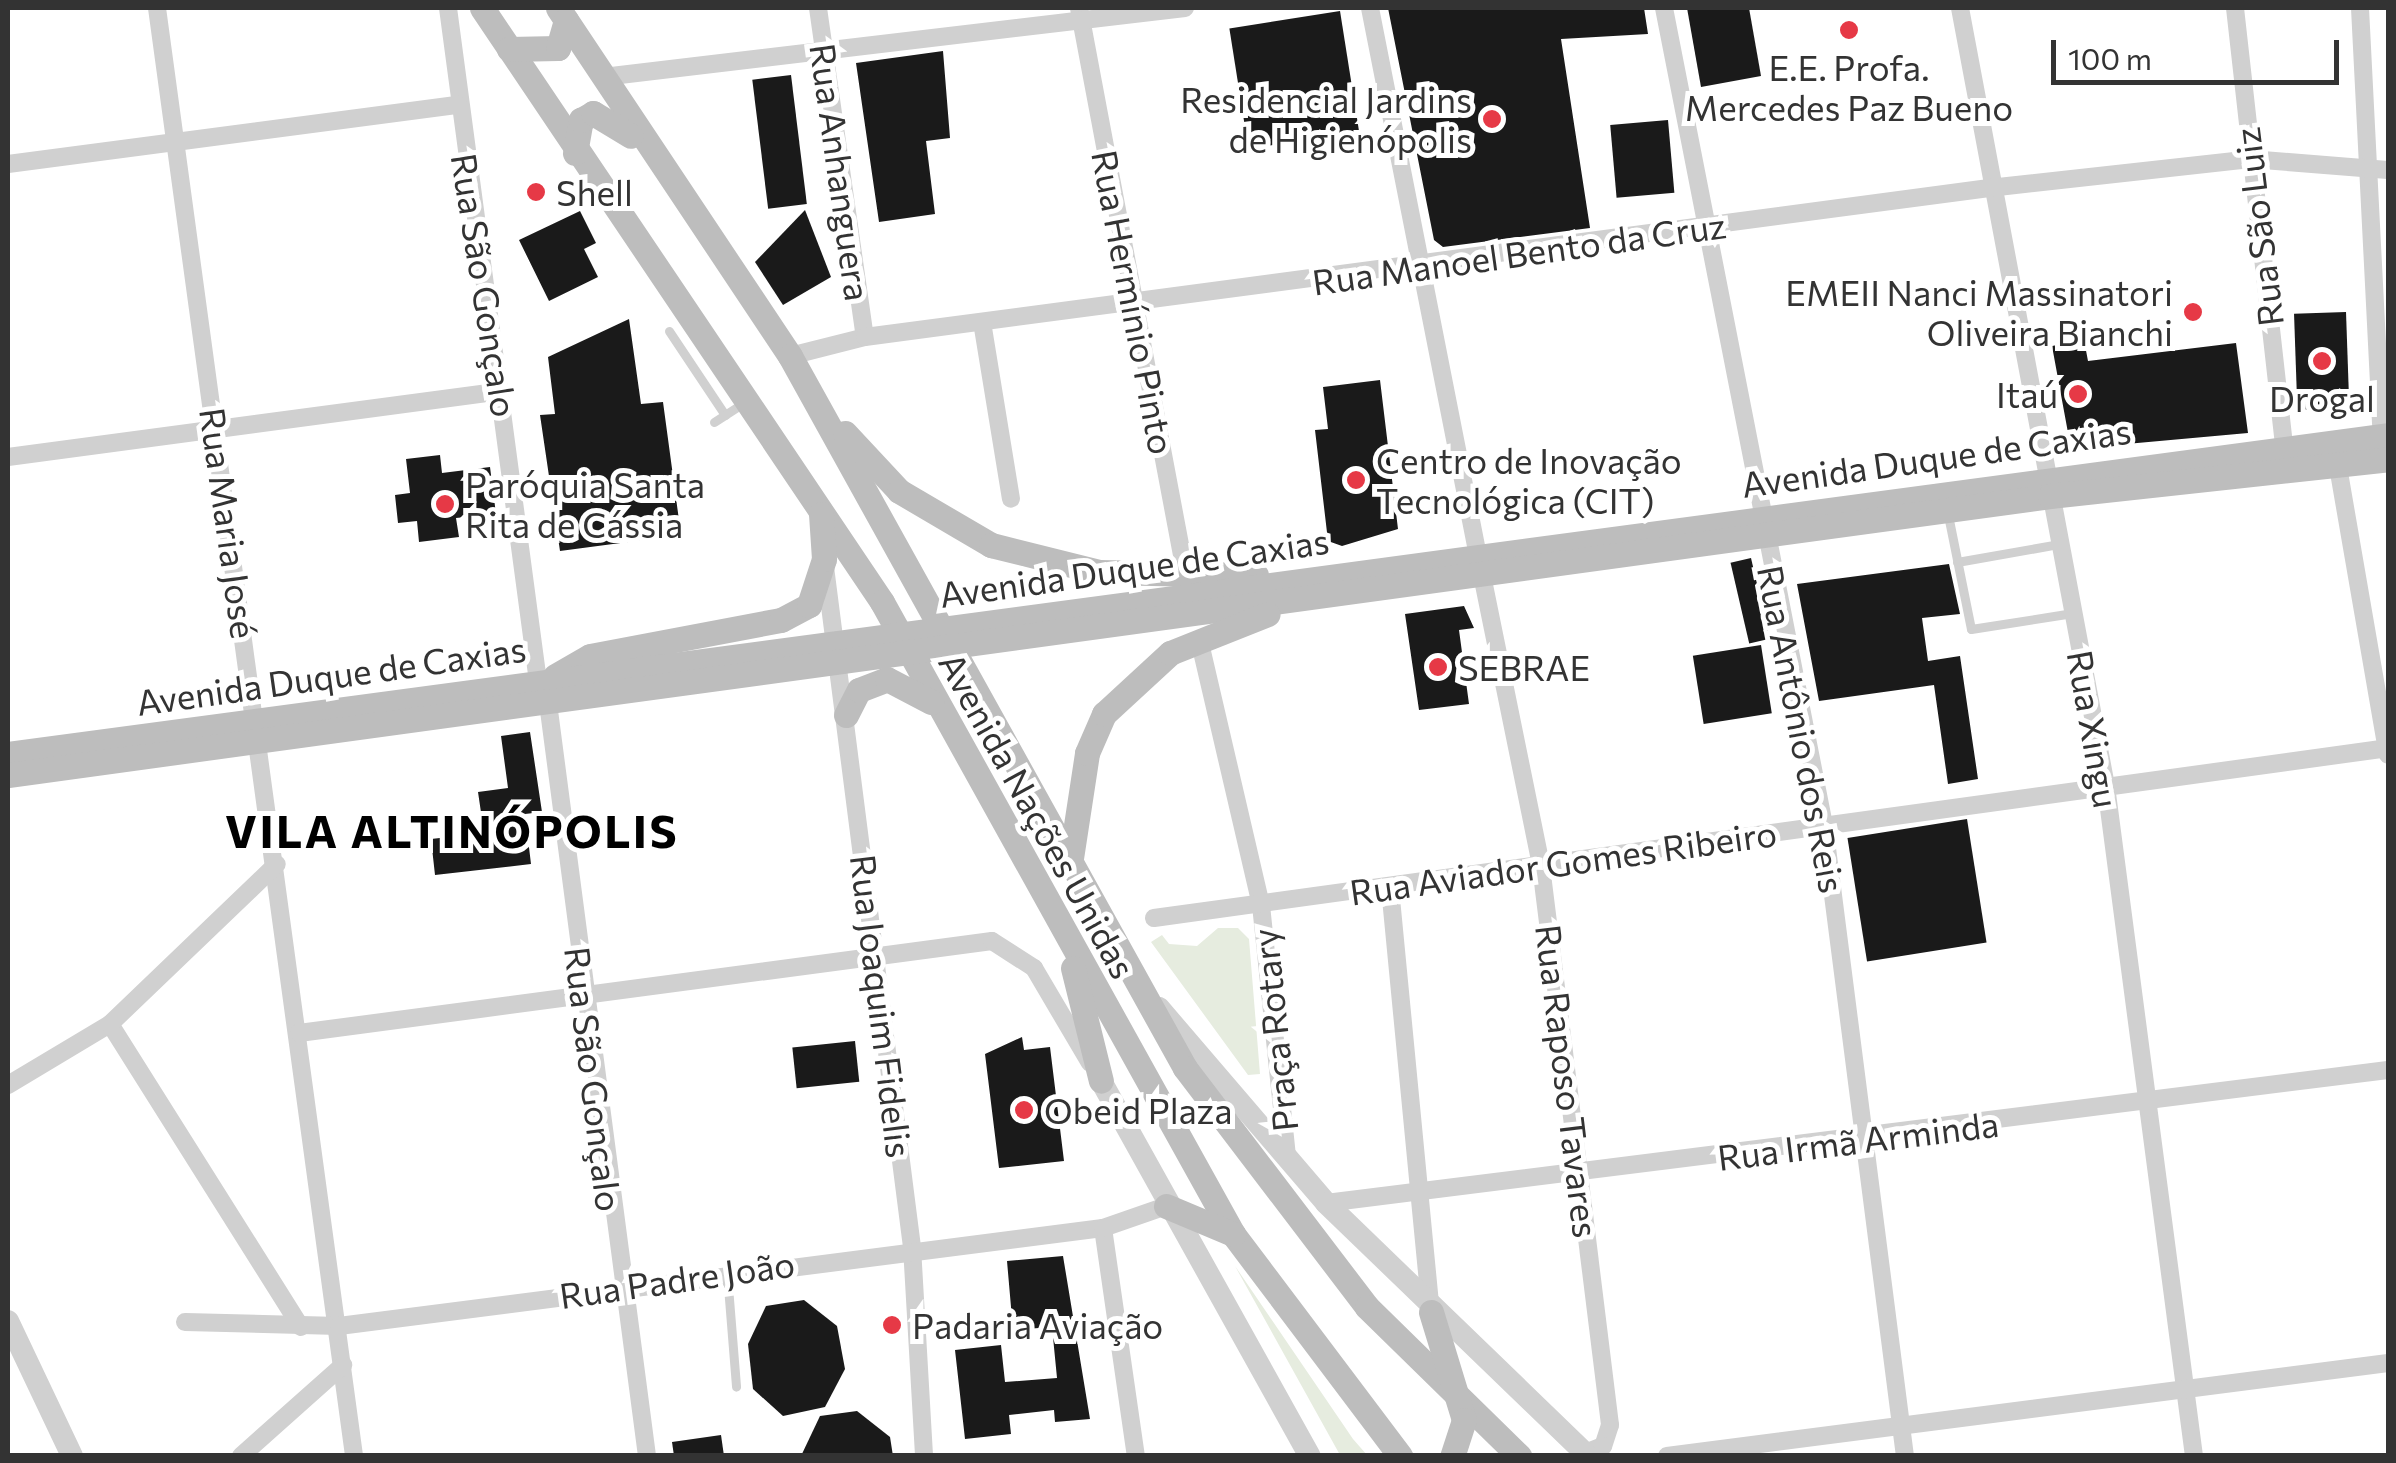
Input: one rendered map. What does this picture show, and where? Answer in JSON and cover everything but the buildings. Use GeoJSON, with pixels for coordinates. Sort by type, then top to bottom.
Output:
{"type":"FeatureCollection","features":[{"type":"Feature","properties":{"kind":"main road","name":"Avenida Nações Unidas"},"geometry":{"type":"LineString","coordinates":[[482,8],[735,408],[820,509],[1233,1234],[1402,1454]]}},
{"type":"Feature","properties":{"kind":"main road","name":"Avenida Nações Unidas"},"geometry":{"type":"LineString","coordinates":[[562,14],[790,356],[1154,1003],[1185,1068],[1254,1167],[1453,1396],[1519,1456]]}},
{"type":"Feature","properties":{"kind":"main road"},"geometry":{"type":"LineString","coordinates":[[509,49],[558,48],[562,14]]}},
{"type":"Feature","properties":{"kind":"main road"},"geometry":{"type":"LineString","coordinates":[[575,153],[582,120],[593,113],[608,114],[648,147]]}},
{"type":"Feature","properties":{"kind":"main road"},"geometry":{"type":"LineString","coordinates":[[818,410],[899,491],[991,545],[1178,597]]}},
{"type":"Feature","properties":{"kind":"main road","name":"Avenida Duque de Caxias"},"geometry":{"type":"LineString","coordinates":[[1178,597],[1301,601],[1481,568],[2048,486],[2284,447],[2336,451]]}},
{"type":"Feature","properties":{"kind":"main road","name":"Avenida Duque de Caxias"},"geometry":{"type":"LineString","coordinates":[[1764,528],[1948,512],[2048,486],[2386,447]]}},
{"type":"Feature","properties":{"kind":"main road"},"geometry":{"type":"LineString","coordinates":[[544,688],[590,656],[781,620],[809,604],[824,558],[820,509]]}},
{"type":"Feature","properties":{"kind":"main road","name":"Avenida Duque de Caxias"},"geometry":{"type":"LineString","coordinates":[[8,775],[257,731],[544,688],[637,681],[1310,576],[1481,568]]}},
{"type":"Feature","properties":{"kind":"main road"},"geometry":{"type":"LineString","coordinates":[[1071,858],[1086,753],[1104,714],[1170,653],[1301,601]]}},
{"type":"Feature","properties":{"kind":"main road"},"geometry":{"type":"LineString","coordinates":[[846,714],[859,690],[887,679],[910,684],[936,707]]}},
{"type":"Feature","properties":{"kind":"main road","name":"Avenida Duque de Caxias"},"geometry":{"type":"LineString","coordinates":[[8,754],[257,731]]}},
{"type":"Feature","properties":{"kind":"main road"},"geometry":{"type":"LineString","coordinates":[[1064,934],[1100,1082]]}},
{"type":"Feature","properties":{"kind":"main road"},"geometry":{"type":"LineString","coordinates":[[1166,1206],[1233,1234]]}},
{"type":"Feature","properties":{"kind":"main road"},"geometry":{"type":"LineString","coordinates":[[1431,1312],[1464,1437],[1452,1456]]}},
{"type":"Feature","properties":{"kind":"street","name":"Rua Maria José"},"geometry":{"type":"LineString","coordinates":[[157,8],[277,864],[354,1456]]}},
{"type":"Feature","properties":{"kind":"street","name":"Rua São Gonçalo"},"geometry":{"type":"LineString","coordinates":[[448,8],[458,105],[544,688],[621,1288],[647,1456]]}},
{"type":"Feature","properties":{"kind":"street","name":"Rua Anhanguera"},"geometry":{"type":"LineString","coordinates":[[818,8],[865,337]]}},
{"type":"Feature","properties":{"kind":"street"},"geometry":{"type":"LineString","coordinates":[[603,77],[824,55],[1080,15],[1185,8]]}},
{"type":"Feature","properties":{"kind":"street","name":"Rua Raposo Tavares"},"geometry":{"type":"LineString","coordinates":[[1370,8],[1540,866],[1610,1425],[1603,1446],[1586,1454]]}},
{"type":"Feature","properties":{"kind":"street","name":"Rua Antônio dos Reis"},"geometry":{"type":"LineString","coordinates":[[1664,8],[1824,825],[1868,1138],[1905,1456]]}},
{"type":"Feature","properties":{"kind":"street","name":"Rua Xingu"},"geometry":{"type":"LineString","coordinates":[[1960,8],[1989,188],[2106,786],[2154,1102],[2194,1456]]}},
{"type":"Feature","properties":{"kind":"street","name":"Rua São Luiz"},"geometry":{"type":"LineString","coordinates":[[2235,8],[2284,447]]}},
{"type":"Feature","properties":{"kind":"street"},"geometry":{"type":"LineString","coordinates":[[2360,8],[2380,170],[2386,447]]}},
{"type":"Feature","properties":{"kind":"street","name":"Rua Hermínio Pinto"},"geometry":{"type":"LineString","coordinates":[[1080,15],[1133,306],[1178,597]]}},
{"type":"Feature","properties":{"kind":"street"},"geometry":{"type":"LineString","coordinates":[[8,164],[458,105]]}},
{"type":"Feature","properties":{"kind":"street","name":"Rua Manoel Bento da Cruz"},"geometry":{"type":"LineString","coordinates":[[790,356],[865,337],[983,328],[1989,188],[2250,159],[2380,170]]}},
{"type":"Feature","properties":{"kind":"street"},"geometry":{"type":"LineString","coordinates":[[983,328],[1012,499]]}},
{"type":"Feature","properties":{"kind":"street"},"geometry":{"type":"LineString","coordinates":[[8,457],[502,391]]}},
{"type":"Feature","properties":{"kind":"street"},"geometry":{"type":"LineString","coordinates":[[2336,451],[2388,750]]}},
{"type":"Feature","properties":{"kind":"street","name":"Rua Joaquim Fidelis"},"geometry":{"type":"LineString","coordinates":[[824,558],[912,1247],[924,1456]]}},
{"type":"Feature","properties":{"kind":"street","name":"Praça Rotary"},"geometry":{"type":"LineString","coordinates":[[1200,643],[1261,905],[1287,1154]]}},
{"type":"Feature","properties":{"kind":"street","name":"Rua Aviador Gomes Ribeiro"},"geometry":{"type":"LineString","coordinates":[[1154,918],[2388,750]]}},
{"type":"Feature","properties":{"kind":"street"},"geometry":{"type":"LineString","coordinates":[[8,1085],[110,1024],[277,864]]}},
{"type":"Feature","properties":{"kind":"street"},"geometry":{"type":"LineString","coordinates":[[1390,888],[1423,1197],[1431,1312]]}},
{"type":"Feature","properties":{"kind":"street"},"geometry":{"type":"LineString","coordinates":[[299,1033],[992,941],[1015,951],[1100,1082],[1166,1206],[1310,1456]]}},
{"type":"Feature","properties":{"kind":"street","name":"Avenida Nações Unidas"},"geometry":{"type":"LineString","coordinates":[[1154,1003],[1326,1204],[1431,1312],[1586,1454]]}},
{"type":"Feature","properties":{"kind":"street"},"geometry":{"type":"LineString","coordinates":[[110,1024],[301,1328]]}},
{"type":"Feature","properties":{"kind":"street","name":"Rua Irmã Arminda"},"geometry":{"type":"LineString","coordinates":[[1326,1204],[1423,1197],[2388,1070]]}},
{"type":"Feature","properties":{"kind":"street","name":"Rua Padre João"},"geometry":{"type":"LineString","coordinates":[[185,1322],[339,1326],[912,1247],[1102,1228],[1166,1206]]}},
{"type":"Feature","properties":{"kind":"street"},"geometry":{"type":"LineString","coordinates":[[1102,1228],[1136,1456]]}},
{"type":"Feature","properties":{"kind":"street"},"geometry":{"type":"LineString","coordinates":[[8,1321],[32,1364],[68,1452]]}},
{"type":"Feature","properties":{"kind":"street"},"geometry":{"type":"LineString","coordinates":[[1667,1456],[2388,1363]]}},
{"type":"Feature","properties":{"kind":"street"},"geometry":{"type":"LineString","coordinates":[[8,1366],[32,1364]]}},
{"type":"Feature","properties":{"kind":"street"},"geometry":{"type":"LineString","coordinates":[[241,1456],[343,1365]]}},
{"type":"Feature","properties":{"kind":"lane"},"geometry":{"type":"LineString","coordinates":[[669,331],[735,408],[714,422]]}},
{"type":"Feature","properties":{"kind":"lane"},"geometry":{"type":"LineString","coordinates":[[1948,512],[1971,628],[2073,614]]}},
{"type":"Feature","properties":{"kind":"lane"},"geometry":{"type":"LineString","coordinates":[[1957,562],[2059,544]]}},
{"type":"Feature","properties":{"kind":"lane"},"geometry":{"type":"LineString","coordinates":[[727,1271],[736,1387]]}},
{"type":"Feature","properties":{"kind":"shaded area"},"geometry":{"type":"Polygon","coordinates":[[[1218,928],[1238,928],[1249,939],[1260,1074],[1248,1075],[1151,942],[1162,935],[1169,944],[1197,946],[1218,928]]]}},
{"type":"Feature","properties":{"kind":"shaded area"},"geometry":{"type":"Polygon","coordinates":[[[1235,1266],[1353,1439],[1367,1455],[1340,1455],[1235,1266]]]}},
{"type":"Feature","properties":{"kind":"place","name":"E.E. Profa. Mercedes Paz Bueno"},"geometry":{"type":"Point","coordinates":[1849,30]}},
{"type":"Feature","properties":{"kind":"place","name":"Residencial Jardins de Higienópolis"},"geometry":{"type":"Point","coordinates":[1492,119]}},
{"type":"Feature","properties":{"kind":"place","name":"Shell"},"geometry":{"type":"Point","coordinates":[536,192]}},
{"type":"Feature","properties":{"kind":"place","name":"EMEII Nanci Massinatori Oliveira Bianchi"},"geometry":{"type":"Point","coordinates":[2193,312]}},
{"type":"Feature","properties":{"kind":"place","name":"Drogal"},"geometry":{"type":"Point","coordinates":[2322,361]}},
{"type":"Feature","properties":{"kind":"place","name":"Itaú"},"geometry":{"type":"Point","coordinates":[2078,394]}},
{"type":"Feature","properties":{"kind":"place","name":"Centro de Inovação Tecnológica (CIT)"},"geometry":{"type":"Point","coordinates":[1356,480]}},
{"type":"Feature","properties":{"kind":"place","name":"Paróquia Santa Rita de Cássia"},"geometry":{"type":"Point","coordinates":[445,504]}},
{"type":"Feature","properties":{"kind":"place","name":"SEBRAE"},"geometry":{"type":"Point","coordinates":[1438,667]}},
{"type":"Feature","properties":{"kind":"place","name":"Obeid Plaza"},"geometry":{"type":"Point","coordinates":[1024,1110]}},
{"type":"Feature","properties":{"kind":"place","name":"Padaria Aviação"},"geometry":{"type":"Point","coordinates":[892,1325]}},
{"type":"Feature","properties":{"kind":"district","name":"VILA ALTINÓPOLIS"},"geometry":{"type":"Point","coordinates":[452,830]}}]}
